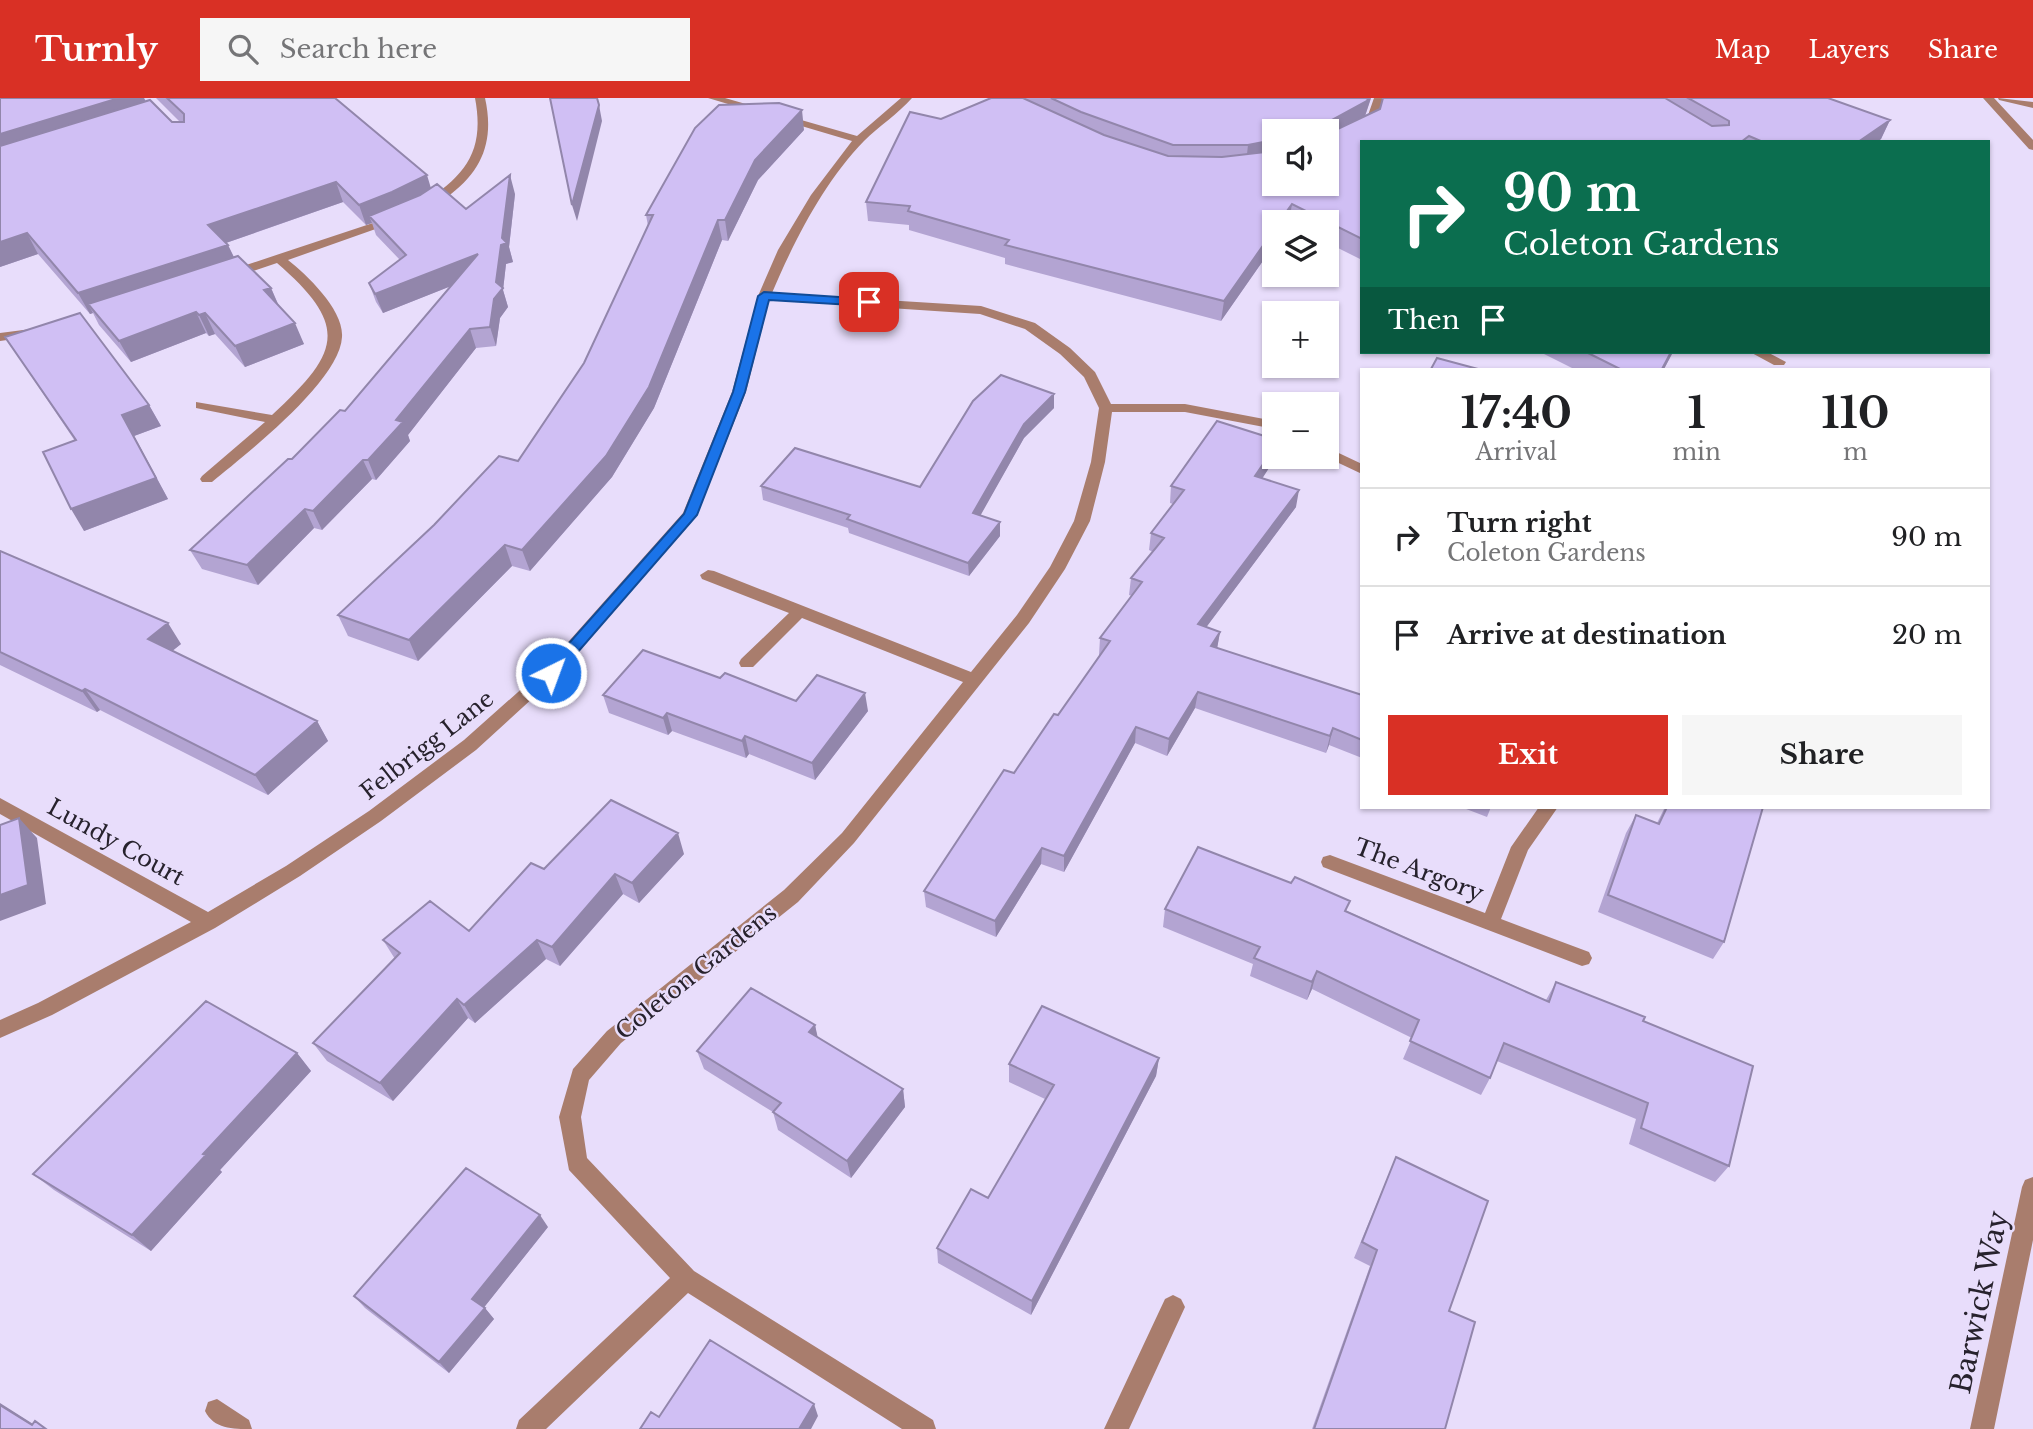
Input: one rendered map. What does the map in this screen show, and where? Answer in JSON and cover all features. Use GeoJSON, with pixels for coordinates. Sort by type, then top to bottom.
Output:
{"type":"FeatureCollection","features":[{"type":"Feature","properties":{"kind":"street"},"geometry":{"type":"LineString","coordinates":[[214,280],[408,214],[453,190],[477,161],[484,129],[484,111],[480,98]]}},
{"type":"Feature","properties":{"kind":"street"},"geometry":{"type":"LineString","coordinates":[[713,98],[859,140]]}},
{"type":"Feature","properties":{"kind":"street","name":"Felbrigg Lane"},"geometry":{"type":"LineString","coordinates":[[0,1029],[45,1009],[208,922],[293,872],[375,816],[470,745],[551,673],[649,565],[690,515],[739,392],[764,296],[784,250],[817,195],[859,140],[907,98]]}},
{"type":"Feature","properties":{"kind":"street"},"geometry":{"type":"LineString","coordinates":[[1339,141],[1371,123],[1380,98]]}},
{"type":"Feature","properties":{"kind":"street"},"geometry":{"type":"LineString","coordinates":[[1988,98],[2033,147]]}},
{"type":"Feature","properties":{"kind":"street"},"geometry":{"type":"LineString","coordinates":[[2003,98],[2033,105]]}},
{"type":"Feature","properties":{"kind":"street"},"geometry":{"type":"LineString","coordinates":[[207,479],[274,420],[327,364],[336,337],[331,317],[304,279],[280,259]]}},
{"type":"Feature","properties":{"kind":"street"},"geometry":{"type":"LineString","coordinates":[[764,296],[981,310],[1030,326],[1065,351],[1090,375],[1106,408],[1185,408],[1262,423]]}},
{"type":"Feature","properties":{"kind":"street"},"geometry":{"type":"LineString","coordinates":[[0,337],[47,330]]}},
{"type":"Feature","properties":{"kind":"street"},"geometry":{"type":"LineString","coordinates":[[1761,354],[1779,362]]}},
{"type":"Feature","properties":{"kind":"street"},"geometry":{"type":"LineString","coordinates":[[201,405],[274,420]]}},
{"type":"Feature","properties":{"kind":"street","name":"Coleton Gardens"},"geometry":{"type":"LineString","coordinates":[[924,1429],[686,1279],[577,1163],[570,1117],[580,1076],[614,1037],[791,896],[848,838],[1023,619],[1057,569],[1082,521],[1098,461],[1106,408]]}},
{"type":"Feature","properties":{"kind":"street"},"geometry":{"type":"LineString","coordinates":[[1339,458],[1360,469]]}},
{"type":"Feature","properties":{"kind":"street"},"geometry":{"type":"LineString","coordinates":[[708,575],[973,679]]}},
{"type":"Feature","properties":{"kind":"street"},"geometry":{"type":"LineString","coordinates":[[747,663],[801,610]]}},
{"type":"Feature","properties":{"kind":"street","name":"Lundy Court"},"geometry":{"type":"LineString","coordinates":[[0,804],[208,922]]}},
{"type":"Feature","properties":{"kind":"street","name":"The Argory"},"geometry":{"type":"LineString","coordinates":[[1490,924],[1520,848],[1548,809]]}},
{"type":"Feature","properties":{"kind":"street","name":"The Argory"},"geometry":{"type":"LineString","coordinates":[[1330,863],[1582,958]]}},
{"type":"Feature","properties":{"kind":"street","name":"Barwick Way"},"geometry":{"type":"LineString","coordinates":[[1982,1429],[2033,1187]]}},
{"type":"Feature","properties":{"kind":"street"},"geometry":{"type":"LineString","coordinates":[[527,1429],[686,1279]]}},
{"type":"Feature","properties":{"kind":"street"},"geometry":{"type":"LineString","coordinates":[[1116,1429],[1173,1307]]}},
{"type":"Feature","properties":{"kind":"street"},"geometry":{"type":"LineString","coordinates":[[217,1411],[240,1429]]}},
{"type":"Feature","properties":{"kind":"building"},"geometry":{"type":"Polygon","coordinates":[[[0,98],[119,98],[0,134],[0,98]]]}},
{"type":"Feature","properties":{"kind":"building"},"geometry":{"type":"Polygon","coordinates":[[[167,98],[335,98],[427,175],[359,205],[336,182],[208,225],[228,245],[78,293],[27,233],[0,242],[0,146],[150,100],[172,122],[184,122],[184,114],[167,98]]]}},
{"type":"Feature","properties":{"kind":"building"},"geometry":{"type":"Polygon","coordinates":[[[550,98],[597,98],[599,105],[572,205],[550,98]]]}},
{"type":"Feature","properties":{"kind":"building"},"geometry":{"type":"Polygon","coordinates":[[[991,98],[1023,98],[1104,135],[1168,156],[1222,157],[1262,152],[1262,196],[1339,196],[1339,128],[1380,109],[1383,98],[1665,98],[1712,126],[1729,125],[1729,121],[1688,98],[1828,98],[1890,120],[1861,140],[1758,140],[1749,136],[1744,140],[1360,140],[1360,238],[1339,228],[1339,210],[1304,210],[1292,204],[1288,210],[1262,210],[1262,247],[1224,301],[1005,245],[1009,240],[908,211],[910,206],[866,202],[910,112],[941,119],[991,98]]]}},
{"type":"Feature","properties":{"kind":"building"},"geometry":{"type":"Polygon","coordinates":[[[1051,98],[1368,98],[1334,119],[1262,119],[1262,142],[1248,145],[1173,145],[1081,112],[1051,98]]]}},
{"type":"Feature","properties":{"kind":"building"},"geometry":{"type":"Polygon","coordinates":[[[779,103],[802,110],[755,160],[725,220],[718,220],[649,387],[606,456],[522,550],[505,545],[409,640],[338,615],[434,525],[499,456],[518,461],[584,363],[653,215],[646,215],[695,128],[719,105],[779,103]]]}},
{"type":"Feature","properties":{"kind":"building"},"geometry":{"type":"Polygon","coordinates":[[[510,175],[502,238],[507,243],[501,245],[496,282],[503,288],[494,299],[490,327],[470,329],[396,420],[403,422],[368,460],[363,460],[313,511],[305,509],[247,565],[190,550],[288,459],[292,459],[340,410],[345,411],[478,254],[375,294],[369,283],[406,255],[369,216],[420,195],[437,184],[466,209],[510,175]]]}},
{"type":"Feature","properties":{"kind":"building"},"geometry":{"type":"Polygon","coordinates":[[[238,256],[271,288],[264,290],[295,323],[235,346],[205,313],[199,315],[196,312],[119,341],[88,304],[238,256]]]}},
{"type":"Feature","properties":{"kind":"building"},"geometry":{"type":"Polygon","coordinates":[[[80,313],[149,405],[122,415],[156,478],[71,509],[43,452],[76,440],[5,337],[80,313]]]}},
{"type":"Feature","properties":{"kind":"building"},"geometry":{"type":"Polygon","coordinates":[[[1590,354],[1670,354],[1663,368],[1618,368],[1590,354]]]}},
{"type":"Feature","properties":{"kind":"building"},"geometry":{"type":"Polygon","coordinates":[[[1437,358],[1474,368],[1432,368],[1437,358]]]}},
{"type":"Feature","properties":{"kind":"building"},"geometry":{"type":"Polygon","coordinates":[[[1001,375],[1054,394],[1024,424],[973,513],[1000,522],[968,563],[847,519],[850,515],[761,486],[795,448],[920,487],[973,401],[1001,375]]]}},
{"type":"Feature","properties":{"kind":"building"},"geometry":{"type":"Polygon","coordinates":[[[1217,421],[1262,435],[1262,466],[1255,476],[1299,490],[1198,624],[1220,632],[1211,646],[1360,694],[1360,739],[1333,728],[1330,736],[1198,692],[1169,739],[1136,727],[1064,856],[1042,848],[995,921],[924,891],[1004,770],[1014,773],[1054,714],[1058,715],[1110,641],[1100,638],[1142,582],[1131,578],[1164,538],[1151,533],[1184,490],[1171,486],[1217,421]]]}},
{"type":"Feature","properties":{"kind":"building"},"geometry":{"type":"Polygon","coordinates":[[[0,551],[168,623],[148,639],[317,721],[255,775],[85,689],[82,691],[0,652],[0,551]]]}},
{"type":"Feature","properties":{"kind":"building"},"geometry":{"type":"Polygon","coordinates":[[[643,650],[720,678],[725,673],[796,701],[817,675],[865,693],[812,763],[745,736],[742,741],[667,713],[663,718],[603,695],[643,650]]]}},
{"type":"Feature","properties":{"kind":"building"},"geometry":{"type":"Polygon","coordinates":[[[611,800],[678,833],[632,883],[615,874],[552,947],[537,940],[464,1005],[457,999],[380,1083],[313,1043],[400,953],[383,940],[430,901],[469,931],[531,863],[544,869],[611,800]]]}},
{"type":"Feature","properties":{"kind":"building"},"geometry":{"type":"Polygon","coordinates":[[[1666,809],[1762,809],[1724,942],[1608,895],[1636,815],[1659,824],[1666,809]]]}},
{"type":"Feature","properties":{"kind":"building"},"geometry":{"type":"Polygon","coordinates":[[[19,818],[28,885],[0,895],[0,825],[19,818]]]}},
{"type":"Feature","properties":{"kind":"building"},"geometry":{"type":"Polygon","coordinates":[[[1198,847],[1291,883],[1295,877],[1350,901],[1345,911],[1549,1002],[1556,982],[1645,1017],[1643,1021],[1753,1066],[1729,1166],[1641,1128],[1648,1103],[1504,1043],[1490,1078],[1410,1041],[1419,1020],[1317,971],[1312,982],[1254,958],[1260,947],[1165,909],[1198,847]]]}},
{"type":"Feature","properties":{"kind":"building"},"geometry":{"type":"Polygon","coordinates":[[[751,988],[815,1025],[809,1032],[903,1089],[847,1161],[773,1112],[781,1103],[697,1051],[751,988]]]}},
{"type":"Feature","properties":{"kind":"building"},"geometry":{"type":"Polygon","coordinates":[[[206,1001],[297,1053],[132,1235],[33,1174],[206,1001]]]}},
{"type":"Feature","properties":{"kind":"building"},"geometry":{"type":"Polygon","coordinates":[[[1042,1006],[1159,1058],[1032,1301],[937,1248],[971,1189],[988,1198],[1054,1085],[1009,1064],[1042,1006]]]}},
{"type":"Feature","properties":{"kind":"building"},"geometry":{"type":"Polygon","coordinates":[[[1396,1157],[1488,1201],[1449,1311],[1475,1322],[1445,1429],[1314,1429],[1377,1250],[1362,1242],[1396,1157]]]}},
{"type":"Feature","properties":{"kind":"building"},"geometry":{"type":"Polygon","coordinates":[[[466,1168],[540,1215],[472,1299],[485,1308],[439,1362],[354,1296],[466,1168]]]}},
{"type":"Feature","properties":{"kind":"building"},"geometry":{"type":"Polygon","coordinates":[[[710,1340],[814,1404],[799,1429],[640,1429],[651,1412],[659,1417],[710,1340]]]}},
{"type":"Feature","properties":{"kind":"building"},"geometry":{"type":"Polygon","coordinates":[[[0,1405],[32,1425],[35,1421],[46,1429],[0,1429],[0,1405]]]}},
{"type":"Feature","properties":{"kind":"route"},"geometry":{"type":"LineString","coordinates":[[551,673],[649,565],[690,515],[739,392],[764,296],[869,302]]}}]}
